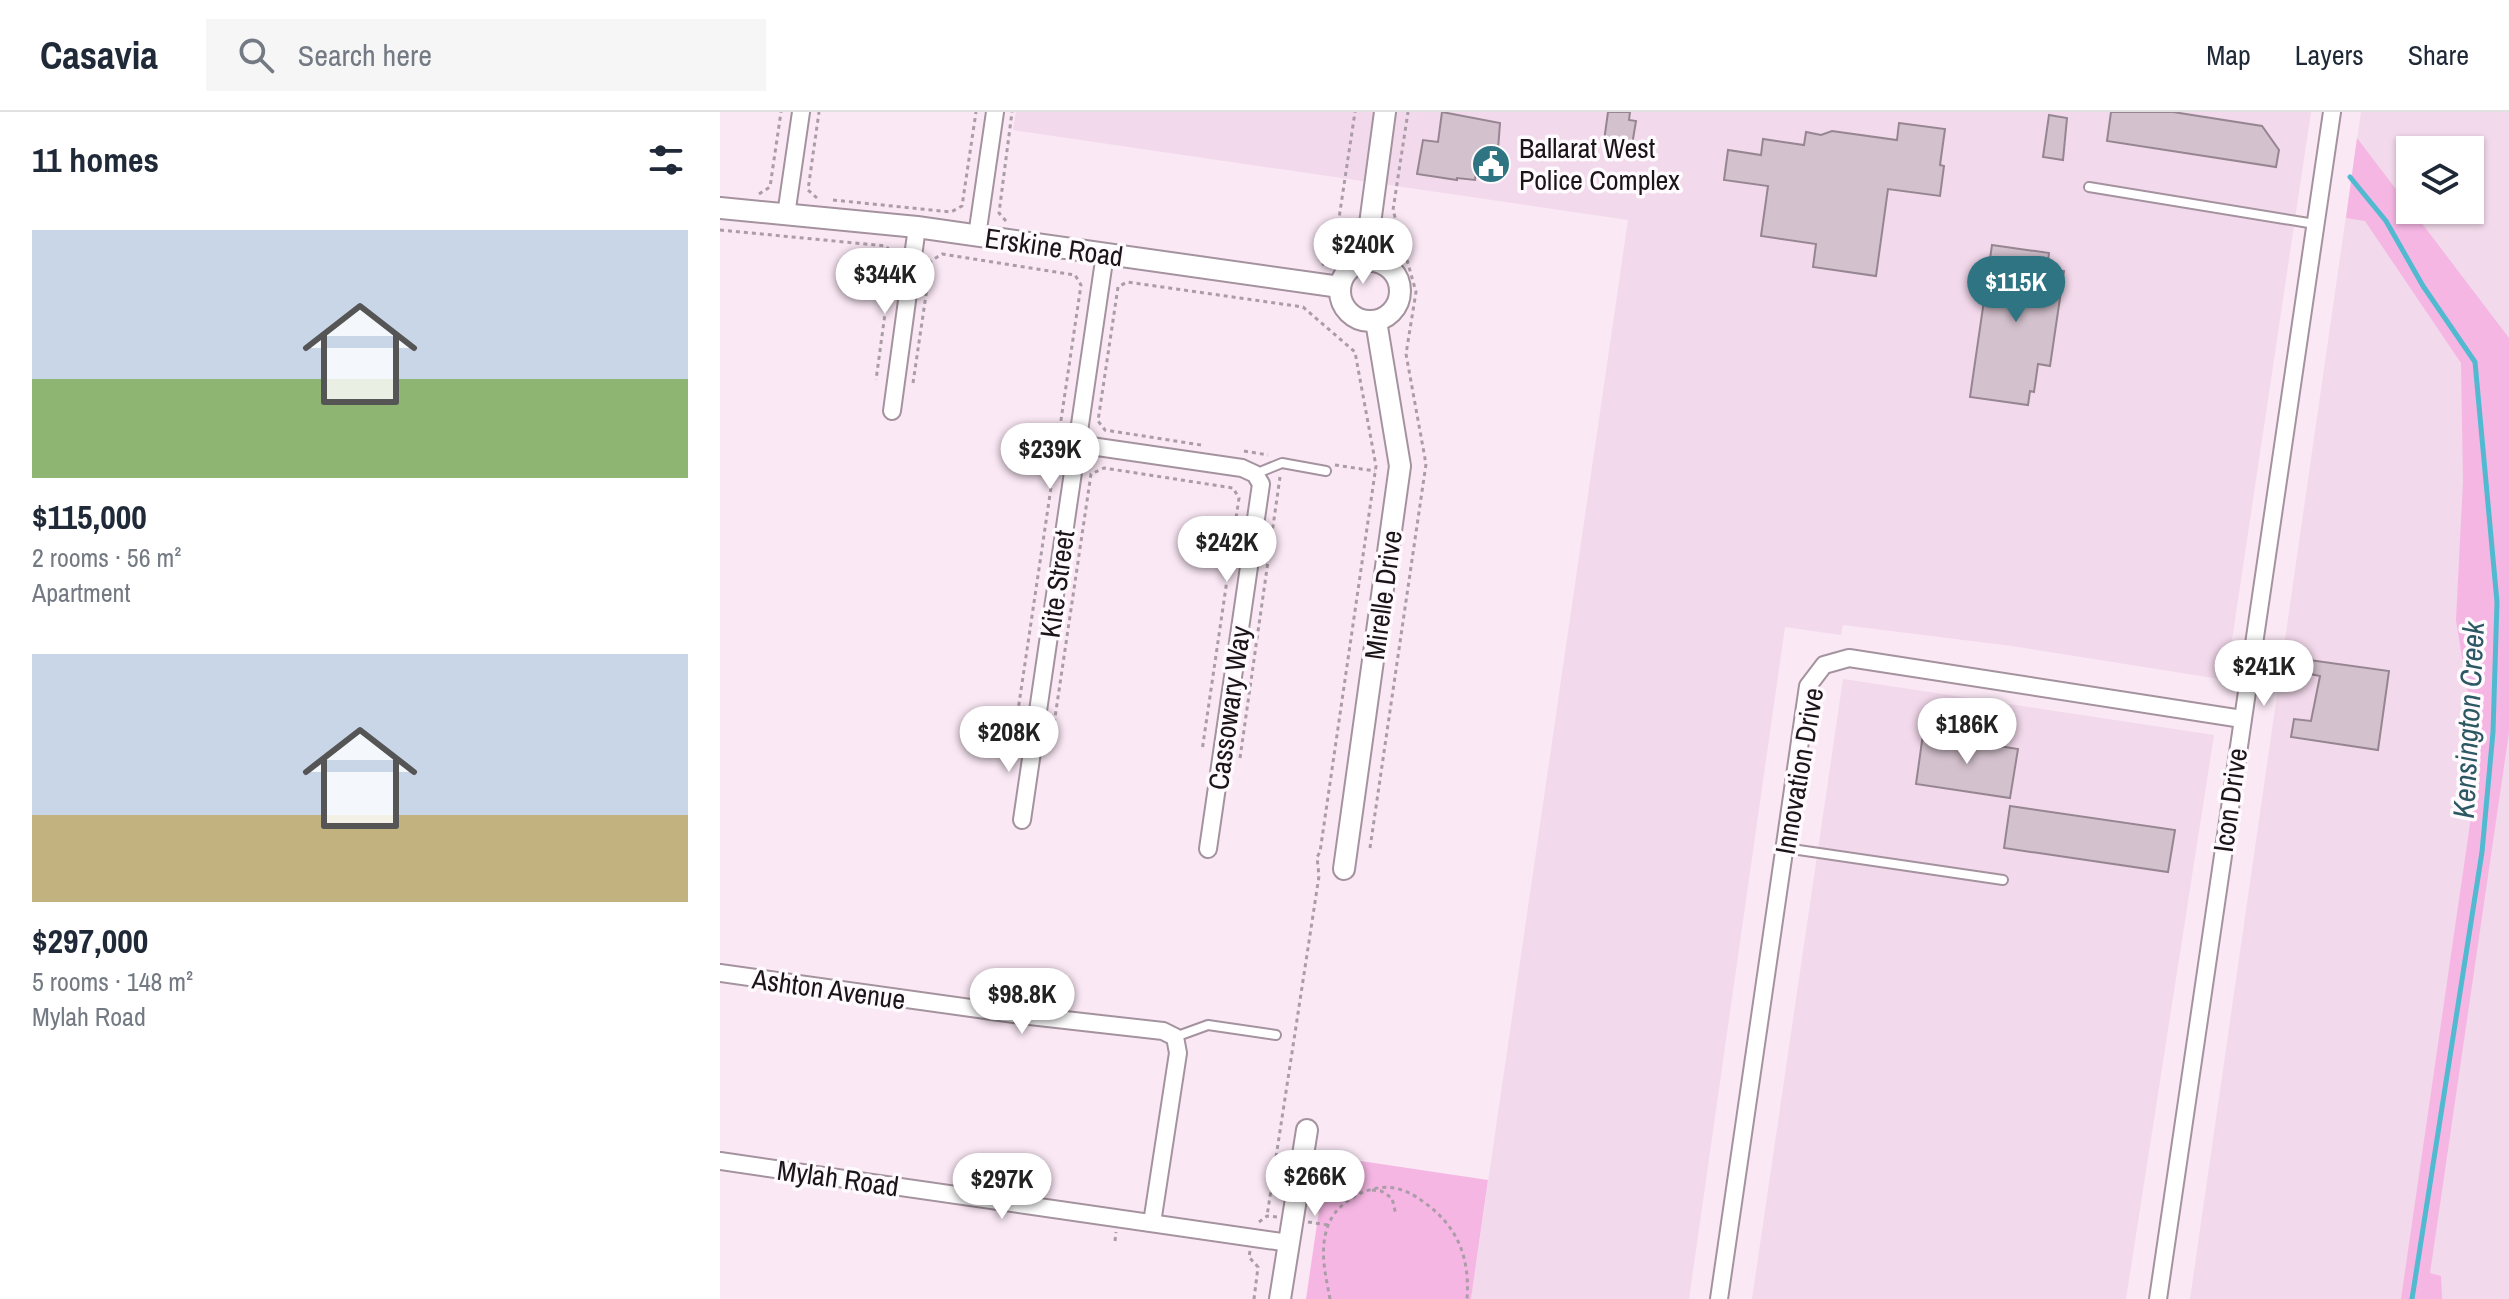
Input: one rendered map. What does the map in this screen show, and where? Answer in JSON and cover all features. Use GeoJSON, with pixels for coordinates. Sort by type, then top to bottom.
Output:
{"type":"FeatureCollection","features":[{"type":"Feature","properties":{"kind":"street"},"geometry":{"type":"LineString","coordinates":[[786,215],[801,112]]}},
{"type":"Feature","properties":{"kind":"street"},"geometry":{"type":"LineString","coordinates":[[977,236],[995,112]]}},
{"type":"Feature","properties":{"kind":"street"},"geometry":{"type":"LineString","coordinates":[[1365,261],[1385,112]]}},
{"type":"Feature","properties":{"kind":"street","name":"Icon Drive"},"geometry":{"type":"LineString","coordinates":[[2158,1299],[2332,112]]}},
{"type":"Feature","properties":{"kind":"street","name":"Erskine Road"},"geometry":{"type":"LineString","coordinates":[[720,208],[917,227],[1340,287]]}},
{"type":"Feature","properties":{"kind":"street"},"geometry":{"type":"LineString","coordinates":[[892,411],[917,227]]}},
{"type":"Feature","properties":{"kind":"street","name":"Kite Street"},"geometry":{"type":"LineString","coordinates":[[1022,820],[1105,254]]}},
{"type":"Feature","properties":{"kind":"street"},"geometry":{"type":"LineString","coordinates":[[1365,261],[1385,265],[1393,272],[1401,291],[1394,310],[1376,321],[1358,319],[1349,314],[1340,297],[1340,287],[1348,270],[1365,261]]}},
{"type":"Feature","properties":{"kind":"street","name":"Mirelle Drive"},"geometry":{"type":"LineString","coordinates":[[1344,869],[1400,466],[1376,321]]}},
{"type":"Feature","properties":{"kind":"street"},"geometry":{"type":"LineString","coordinates":[[1077,444],[1242,468],[1255,474]]}},
{"type":"Feature","properties":{"kind":"street","name":"Cassowary Way"},"geometry":{"type":"LineString","coordinates":[[1208,849],[1261,489],[1255,474]]}},
{"type":"Feature","properties":{"kind":"street","name":"Innovation Drive"},"geometry":{"type":"LineString","coordinates":[[1719,1299],[1808,686],[1824,665],[1849,658],[2242,719]]}},
{"type":"Feature","properties":{"kind":"street","name":"Ashton Avenue"},"geometry":{"type":"LineString","coordinates":[[720,973],[1021,1015],[1163,1031],[1175,1037]]}},
{"type":"Feature","properties":{"kind":"street"},"geometry":{"type":"LineString","coordinates":[[1152,1223],[1178,1053],[1175,1037]]}},
{"type":"Feature","properties":{"kind":"street"},"geometry":{"type":"LineString","coordinates":[[1280,1299],[1307,1130]]}},
{"type":"Feature","properties":{"kind":"street","name":"Mylah Road"},"geometry":{"type":"LineString","coordinates":[[720,1161],[1289,1243]]}},
{"type":"Feature","properties":{"kind":"lane"},"geometry":{"type":"LineString","coordinates":[[2089,187],[2316,224]]}},
{"type":"Feature","properties":{"kind":"lane"},"geometry":{"type":"LineString","coordinates":[[1255,474],[1282,463],[1328,467]]}},
{"type":"Feature","properties":{"kind":"lane"},"geometry":{"type":"LineString","coordinates":[[1785,848],[2003,880]]}},
{"type":"Feature","properties":{"kind":"lane","name":"Ashton Avenue"},"geometry":{"type":"LineString","coordinates":[[1175,1037],[1208,1025],[1276,1035]]}},
{"type":"Feature","properties":{"kind":"path"},"geometry":{"type":"LineString","coordinates":[[756,194],[770,187],[781,112]]}},
{"type":"Feature","properties":{"kind":"path"},"geometry":{"type":"LineString","coordinates":[[819,112],[808,190],[815,198],[951,212],[962,206],[976,112]]}},
{"type":"Feature","properties":{"kind":"path"},"geometry":{"type":"LineString","coordinates":[[1008,222],[999,213],[1012,112]]}},
{"type":"Feature","properties":{"kind":"path"},"geometry":{"type":"LineString","coordinates":[[1320,266],[1333,258],[1355,112]]}},
{"type":"Feature","properties":{"kind":"path"},"geometry":{"type":"LineString","coordinates":[[720,230],[886,246],[893,255],[876,380]]}},
{"type":"Feature","properties":{"kind":"path"},"geometry":{"type":"LineString","coordinates":[[913,383],[931,261],[942,254],[1075,275],[1081,285],[1016,724]]}},
{"type":"Feature","properties":{"kind":"path"},"geometry":{"type":"LineString","coordinates":[[1204,445],[1105,430],[1098,421],[1118,287],[1132,282],[1303,307],[1355,352],[1375,471],[1317,857],[1319,876],[1267,1216]]}},
{"type":"Feature","properties":{"kind":"path"},"geometry":{"type":"LineString","coordinates":[[1235,450],[1283,457],[1240,758]]}},
{"type":"Feature","properties":{"kind":"path"},"geometry":{"type":"LineString","coordinates":[[1328,467],[1375,471]]}},
{"type":"Feature","properties":{"kind":"path"},"geometry":{"type":"LineString","coordinates":[[1053,731],[1091,474],[1104,468],[1233,488],[1239,498],[1202,751]]}},
{"type":"Feature","properties":{"kind":"path"},"geometry":{"type":"LineString","coordinates":[[1314,1187],[1381,1191],[1392,1198],[1396,1215]]}},
{"type":"Feature","properties":{"kind":"path"},"geometry":{"type":"LineString","coordinates":[[1330,1299],[1324,1255],[1326,1230],[1338,1208],[1369,1190],[1399,1187],[1441,1214],[1455,1232],[1464,1253],[1469,1280],[1467,1299]]}},
{"type":"Feature","properties":{"kind":"shaded area"},"geometry":{"type":"Polygon","coordinates":[[[1016,112],[2311,112],[2226,680],[2012,646],[1843,625],[1841,635],[1785,627],[1689,1299],[1471,1299],[1628,220],[1013,130],[1016,112]]]}},
{"type":"Feature","properties":{"kind":"shaded area"},"geometry":{"type":"Polygon","coordinates":[[[2361,112],[2509,112],[2509,1299],[2190,1299],[2361,112]]]}},
{"type":"Feature","properties":{"kind":"shaded area"},"geometry":{"type":"Polygon","coordinates":[[[2357,138],[2396,189],[2396,224],[2422,224],[2509,338],[2509,732],[2430,1273],[2441,1276],[2442,1299],[2401,1299],[2479,762],[2456,620],[2463,482],[2461,363],[2365,221],[2346,218],[2357,138]]]}},
{"type":"Feature","properties":{"kind":"shaded area"},"geometry":{"type":"Polygon","coordinates":[[[1843,679],[2214,735],[2126,1299],[1752,1299],[1843,679]]]}},
{"type":"Feature","properties":{"kind":"shaded area"},"geometry":{"type":"Polygon","coordinates":[[[1327,1156],[1488,1180],[1471,1299],[1306,1299],[1327,1156]]]}},
{"type":"Feature","properties":{"kind":"building"},"geometry":{"type":"Polygon","coordinates":[[[1442,112],[1500,123],[1496,176],[1476,173],[1475,180],[1457,180],[1417,174],[1423,140],[1438,142],[1442,112]]]}},
{"type":"Feature","properties":{"kind":"building"},"geometry":{"type":"Polygon","coordinates":[[[1608,112],[1630,112],[1629,120],[1636,121],[1632,145],[1604,141],[1608,112]]]}},
{"type":"Feature","properties":{"kind":"building"},"geometry":{"type":"Polygon","coordinates":[[[2111,112],[2173,112],[2262,126],[2279,150],[2276,167],[2107,141],[2111,112]]]}},
{"type":"Feature","properties":{"kind":"building"},"geometry":{"type":"Polygon","coordinates":[[[2049,115],[2067,118],[2063,160],[2043,157],[2049,115]]]}},
{"type":"Feature","properties":{"kind":"building"},"geometry":{"type":"Polygon","coordinates":[[[1899,123],[1945,129],[1940,196],[1888,189],[1876,276],[1813,267],[1816,244],[1761,236],[1768,186],[1724,180],[1728,150],[1761,155],[1763,139],[1804,145],[1806,132],[1821,135],[1832,131],[1897,140],[1899,123]]]}},
{"type":"Feature","properties":{"kind":"building"},"geometry":{"type":"Polygon","coordinates":[[[1992,245],[2049,253],[2047,268],[2064,271],[2050,366],[2038,364],[2034,392],[2030,391],[2028,405],[1970,397],[1992,245]]]}},
{"type":"Feature","properties":{"kind":"building"},"geometry":{"type":"Polygon","coordinates":[[[2302,659],[2389,671],[2378,750],[2291,737],[2294,719],[2311,721],[2320,676],[2300,672],[2302,659]]]}},
{"type":"Feature","properties":{"kind":"building"},"geometry":{"type":"Polygon","coordinates":[[[1923,734],[2018,749],[2010,798],[1916,784],[1923,734]]]}},
{"type":"Feature","properties":{"kind":"building"},"geometry":{"type":"Polygon","coordinates":[[[2010,806],[2175,830],[2168,872],[2004,848],[2010,806]]]}},
{"type":"Feature","properties":{"kind":"waterway","name":"Kensington Creek"},"geometry":{"type":"LineString","coordinates":[[2350,177],[2386,221],[2423,286],[2475,362],[2497,602],[2493,732],[2482,852],[2412,1299]]}},
{"type":"Feature","properties":{"kind":"place","name":"Ballarat West Police Complex"},"geometry":{"type":"Point","coordinates":[1491,164]}}]}
